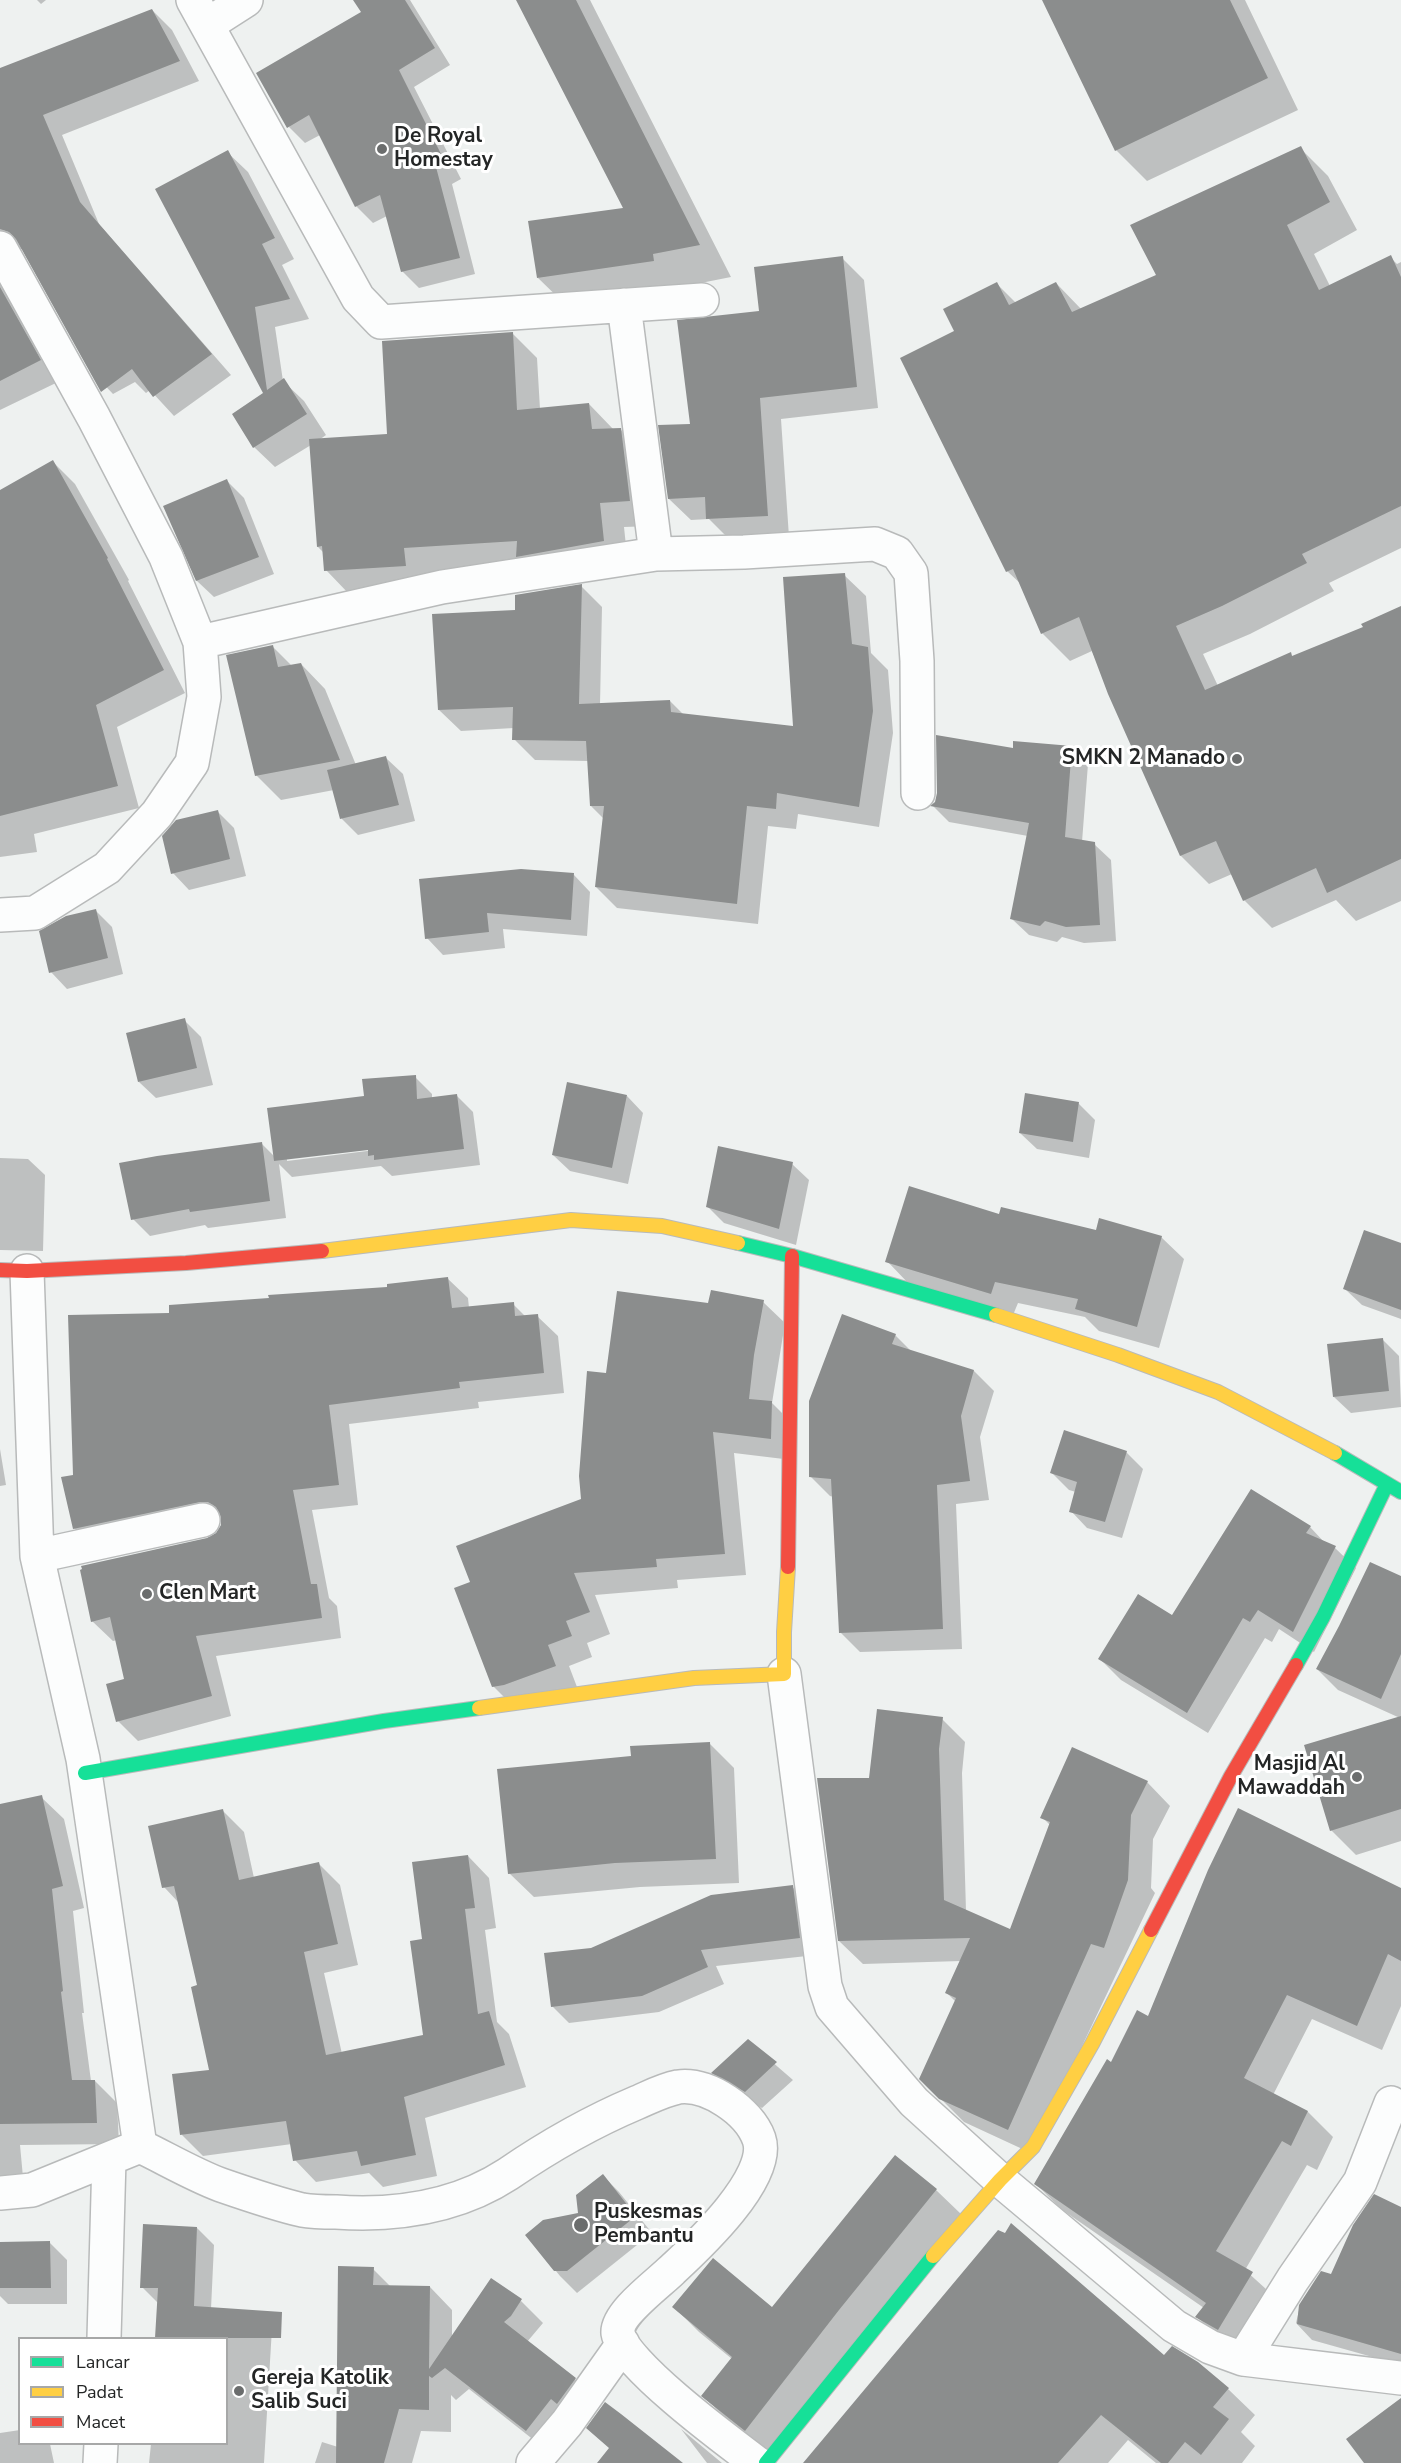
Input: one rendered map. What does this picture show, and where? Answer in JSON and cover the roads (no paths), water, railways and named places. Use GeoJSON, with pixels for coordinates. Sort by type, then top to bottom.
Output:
{"type":"FeatureCollection","features":[{"type":"Feature","properties":{"kind":"street"},"geometry":{"type":"LineString","coordinates":[[246,0],[200,12],[358,298],[381,322],[702,300]]}},
{"type":"Feature","properties":{"kind":"street"},"geometry":{"type":"LineString","coordinates":[[0,249],[94,417],[161,547],[200,642],[204,697],[192,763],[157,814],[107,868],[35,914],[0,915]]}},
{"type":"Feature","properties":{"kind":"street"},"geometry":{"type":"LineString","coordinates":[[624,305],[656,554]]}},
{"type":"Feature","properties":{"kind":"street"},"geometry":{"type":"LineString","coordinates":[[200,642],[442,587],[656,554],[744,552],[875,544],[897,554],[910,573],[917,661],[918,793]]}},
{"type":"Feature","properties":{"kind":"street"},"geometry":{"type":"LineString","coordinates":[[140,2146],[82,1757],[37,1556],[13,1271],[186,1263],[362,1248],[571,1220],[662,1226],[792,1256],[1009,1319],[1119,1355],[1218,1392],[1315,1442],[1401,1492]]}},
{"type":"Feature","properties":{"kind":"street"},"geometry":{"type":"LineString","coordinates":[[792,1256],[789,1559],[784,1666],[825,1986],[831,2007],[914,2102],[1000,2180],[1173,2326],[1210,2348],[1243,2360],[1401,2378]]}},
{"type":"Feature","properties":{"kind":"street"},"geometry":{"type":"LineString","coordinates":[[766,2463],[854,2356],[916,2274],[1000,2180],[1033,2147],[1092,2044],[1231,1776],[1260,1730],[1323,1617],[1387,1484]]}},
{"type":"Feature","properties":{"kind":"street"},"geometry":{"type":"LineString","coordinates":[[37,1556],[203,1520]]}},
{"type":"Feature","properties":{"kind":"street"},"geometry":{"type":"LineString","coordinates":[[82,1757],[395,1719],[784,1666]]}},
{"type":"Feature","properties":{"kind":"street"},"geometry":{"type":"LineString","coordinates":[[0,2193],[32,2190],[140,2146],[220,2185],[304,2210],[395,2214],[470,2196],[579,2129],[662,2091],[681,2086],[709,2091],[732,2104],[745,2117],[759,2139],[760,2156],[754,2175],[721,2220],[627,2312],[620,2321],[618,2331],[623,2344],[676,2400],[757,2463]]}},
{"type":"Feature","properties":{"kind":"street"},"geometry":{"type":"LineString","coordinates":[[1243,2360],[1293,2279],[1360,2182],[1391,2103]]}},
{"type":"Feature","properties":{"kind":"street"},"geometry":{"type":"LineString","coordinates":[[104,2337],[109,2159]]}},
{"type":"Feature","properties":{"kind":"street"},"geometry":{"type":"LineString","coordinates":[[533,2463],[567,2423],[623,2344]]}},
{"type":"Feature","properties":{"kind":"street"},"geometry":{"type":"LineString","coordinates":[[100,2463],[101,2445]]}},
{"type":"Feature","properties":{"kind":"place","name":"De Royal Homestay"},"geometry":{"type":"Point","coordinates":[382,149]}},
{"type":"Feature","properties":{"kind":"place","name":"SMKN 2 Manado"},"geometry":{"type":"Point","coordinates":[1237,759]}},
{"type":"Feature","properties":{"kind":"place","name":"Clen Mart"},"geometry":{"type":"Point","coordinates":[147,1594]}},
{"type":"Feature","properties":{"kind":"place","name":"Masjid Al Mawaddah"},"geometry":{"type":"Point","coordinates":[1357,1777]}},
{"type":"Feature","properties":{"kind":"place","name":"Puskesmas Pembantu"},"geometry":{"type":"Point","coordinates":[581,2225]}},
{"type":"Feature","properties":{"kind":"place","name":"Gereja Katolik Salib Suci"},"geometry":{"type":"Point","coordinates":[239,2391]}}]}
